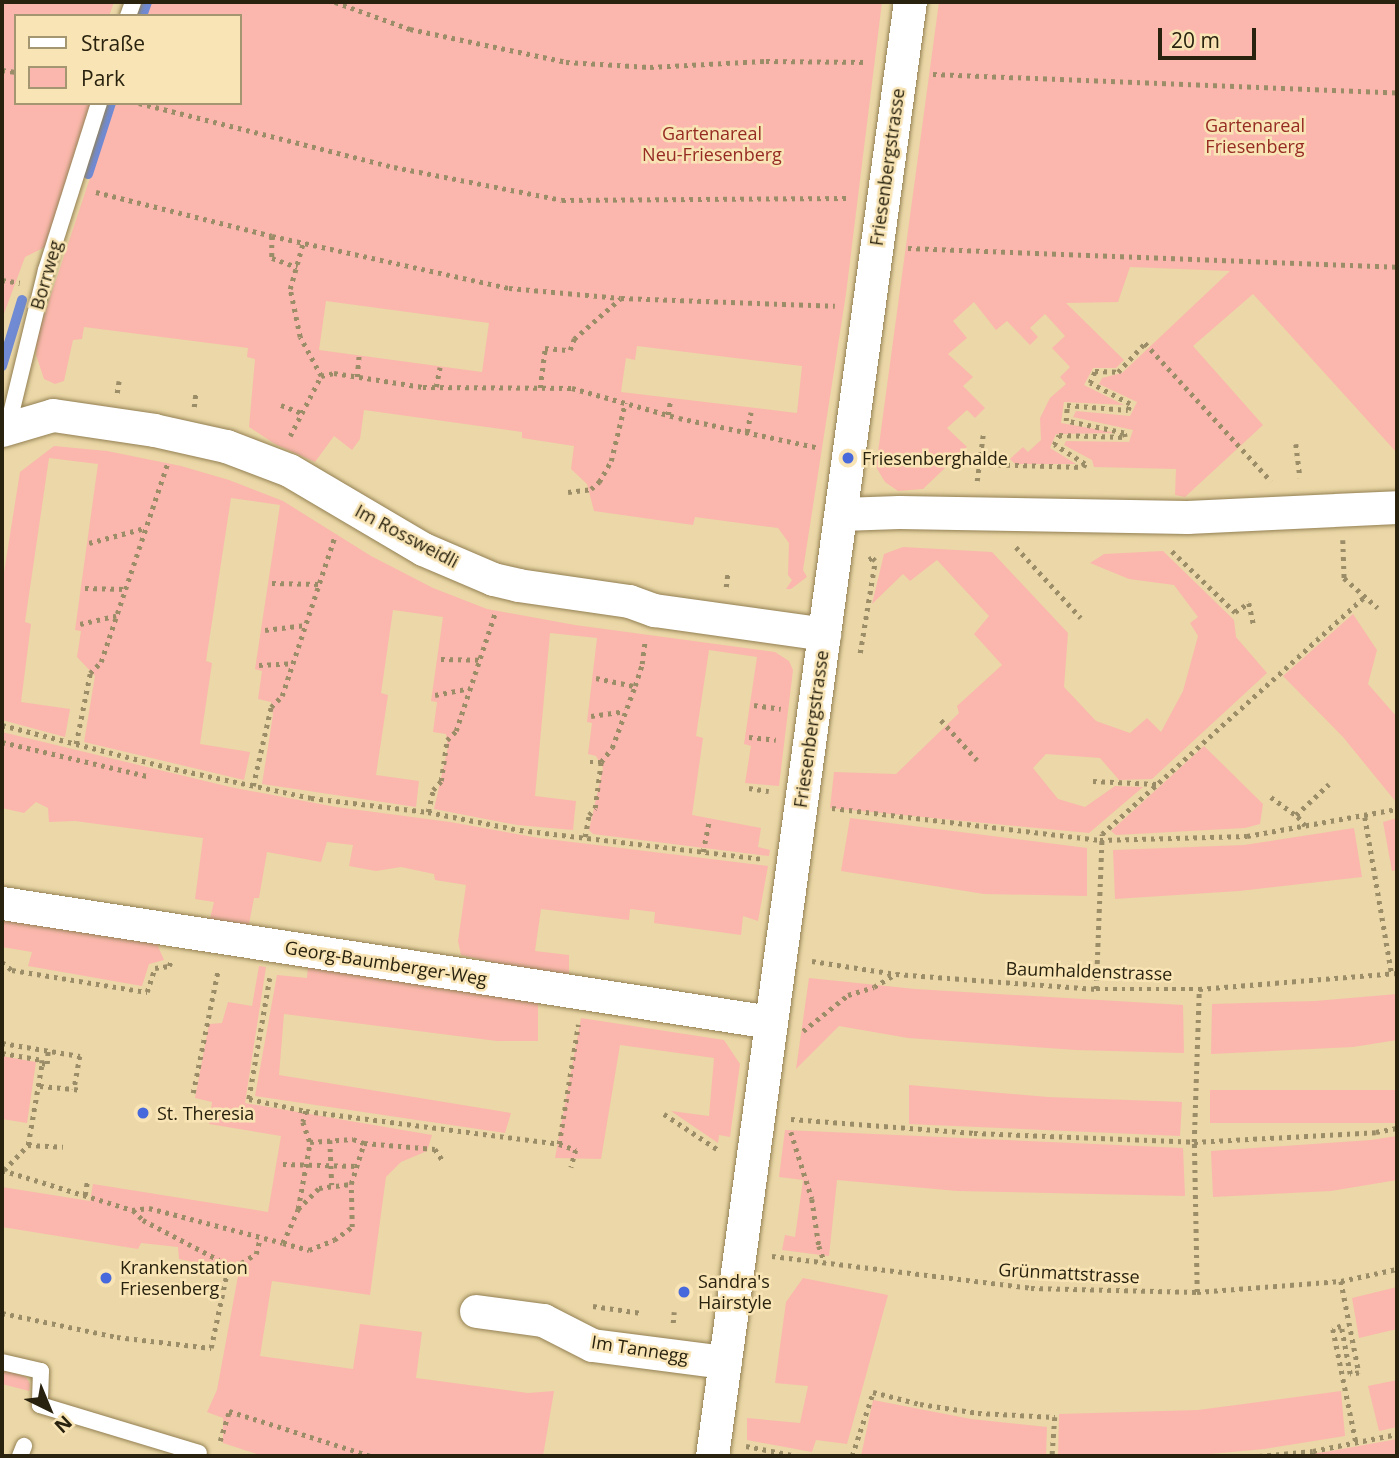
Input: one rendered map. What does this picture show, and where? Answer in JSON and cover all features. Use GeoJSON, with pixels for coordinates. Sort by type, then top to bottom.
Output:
{"type":"FeatureCollection","features":[{"type":"Feature","properties":{"kind":"street","name":"Friesenbergstrasse"},"geometry":{"type":"LineString","coordinates":[[713,1448],[740,1252],[784,1028],[780,958],[910,2]]}},
{"type":"Feature","properties":{"kind":"street","name":"Im Rossweidli"},"geometry":{"type":"LineString","coordinates":[[3,437],[53,415],[154,430],[226,446],[289,470],[423,550],[493,579],[629,601],[654,610],[824,634]]}},
{"type":"Feature","properties":{"kind":"street"},"geometry":{"type":"LineString","coordinates":[[841,514],[899,512],[1187,517],[1397,507]]}},
{"type":"Feature","properties":{"kind":"street","name":"Georg-Baumberger-Weg"},"geometry":{"type":"LineString","coordinates":[[2,903],[583,993],[784,1028]]}},
{"type":"Feature","properties":{"kind":"street","name":"Im Tannegg"},"geometry":{"type":"LineString","coordinates":[[476,1311],[543,1320],[592,1345],[725,1362]]}},
{"type":"Feature","properties":{"kind":"lane","name":"Borrweg"},"geometry":{"type":"LineString","coordinates":[[3,437],[46,270],[98,105]]}},
{"type":"Feature","properties":{"kind":"lane"},"geometry":{"type":"LineString","coordinates":[[2,1362],[41,1371],[40,1405],[198,1452]]}},
{"type":"Feature","properties":{"kind":"path"},"geometry":{"type":"LineString","coordinates":[[335,2],[410,29],[566,62],[650,67],[766,61],[874,62]]}},
{"type":"Feature","properties":{"kind":"path"},"geometry":{"type":"LineString","coordinates":[[923,73],[1397,93]]}},
{"type":"Feature","properties":{"kind":"path"},"geometry":{"type":"LineString","coordinates":[[147,105],[394,167],[562,200],[856,198]]}},
{"type":"Feature","properties":{"kind":"path"},"geometry":{"type":"LineString","coordinates":[[73,189],[509,288],[621,298],[763,301],[844,307]]}},
{"type":"Feature","properties":{"kind":"path"},"geometry":{"type":"LineString","coordinates":[[272,236],[272,258],[297,267]]}},
{"type":"Feature","properties":{"kind":"path"},"geometry":{"type":"LineString","coordinates":[[303,243],[290,289],[300,337],[321,376]]}},
{"type":"Feature","properties":{"kind":"path"},"geometry":{"type":"LineString","coordinates":[[899,248],[1397,267]]}},
{"type":"Feature","properties":{"kind":"path"},"geometry":{"type":"LineString","coordinates":[[540,388],[545,348],[570,350],[574,339],[621,298]]}},
{"type":"Feature","properties":{"kind":"path"},"geometry":{"type":"LineString","coordinates":[[981,464],[1083,467],[1085,464],[1054,445],[1059,435],[1125,437],[1124,433],[1066,421],[1067,405],[1128,410],[1130,404],[1090,383],[1095,371],[1118,372],[1145,343],[1277,488]]}},
{"type":"Feature","properties":{"kind":"path"},"geometry":{"type":"LineString","coordinates":[[356,377],[359,356]]}},
{"type":"Feature","properties":{"kind":"path"},"geometry":{"type":"LineString","coordinates":[[436,387],[440,367]]}},
{"type":"Feature","properties":{"kind":"path"},"geometry":{"type":"LineString","coordinates":[[287,442],[321,376],[334,373],[436,387],[572,388],[668,415],[821,449]]}},
{"type":"Feature","properties":{"kind":"path"},"geometry":{"type":"LineString","coordinates":[[668,415],[670,402]]}},
{"type":"Feature","properties":{"kind":"path"},"geometry":{"type":"LineString","coordinates":[[568,492],[591,489],[599,482],[611,461],[625,403]]}},
{"type":"Feature","properties":{"kind":"path"},"geometry":{"type":"LineString","coordinates":[[281,405],[302,413]]}},
{"type":"Feature","properties":{"kind":"path"},"geometry":{"type":"LineString","coordinates":[[747,432],[751,412]]}},
{"type":"Feature","properties":{"kind":"path"},"geometry":{"type":"LineString","coordinates":[[976,487],[983,435]]}},
{"type":"Feature","properties":{"kind":"path"},"geometry":{"type":"LineString","coordinates":[[1296,444],[1302,475],[1297,482]]}},
{"type":"Feature","properties":{"kind":"path"},"geometry":{"type":"LineString","coordinates":[[76,744],[90,673],[101,662],[169,457]]}},
{"type":"Feature","properties":{"kind":"path"},"geometry":{"type":"LineString","coordinates":[[89,543],[145,528]]}},
{"type":"Feature","properties":{"kind":"path"},"geometry":{"type":"LineString","coordinates":[[253,786],[271,707],[282,695],[338,528]]}},
{"type":"Feature","properties":{"kind":"path"},"geometry":{"type":"LineString","coordinates":[[1343,539],[1345,578],[1363,598],[1378,608]]}},
{"type":"Feature","properties":{"kind":"path"},"geometry":{"type":"LineString","coordinates":[[1164,543],[1235,612],[1249,603],[1254,626]]}},
{"type":"Feature","properties":{"kind":"path"},"geometry":{"type":"LineString","coordinates":[[1013,544],[1081,618]]}},
{"type":"Feature","properties":{"kind":"path"},"geometry":{"type":"LineString","coordinates":[[860,653],[875,561],[872,558],[863,565]]}},
{"type":"Feature","properties":{"kind":"path"},"geometry":{"type":"LineString","coordinates":[[272,583],[319,584]]}},
{"type":"Feature","properties":{"kind":"path"},"geometry":{"type":"LineString","coordinates":[[85,589],[125,589]]}},
{"type":"Feature","properties":{"kind":"path"},"geometry":{"type":"LineString","coordinates":[[1096,989],[1102,834],[1363,598]]}},
{"type":"Feature","properties":{"kind":"path"},"geometry":{"type":"LineString","coordinates":[[428,812],[433,790],[441,781],[447,740],[456,731],[498,606]]}},
{"type":"Feature","properties":{"kind":"path"},"geometry":{"type":"LineString","coordinates":[[80,624],[116,616]]}},
{"type":"Feature","properties":{"kind":"path"},"geometry":{"type":"LineString","coordinates":[[265,630],[306,625]]}},
{"type":"Feature","properties":{"kind":"path"},"geometry":{"type":"LineString","coordinates":[[585,837],[589,815],[595,808],[601,762],[612,748],[642,664],[646,629]]}},
{"type":"Feature","properties":{"kind":"path"},"geometry":{"type":"LineString","coordinates":[[440,659],[480,660]]}},
{"type":"Feature","properties":{"kind":"path"},"geometry":{"type":"LineString","coordinates":[[259,665],[293,663]]}},
{"type":"Feature","properties":{"kind":"path"},"geometry":{"type":"LineString","coordinates":[[596,678],[635,686]]}},
{"type":"Feature","properties":{"kind":"path"},"geometry":{"type":"LineString","coordinates":[[435,695],[470,688]]}},
{"type":"Feature","properties":{"kind":"path"},"geometry":{"type":"LineString","coordinates":[[754,705],[794,711]]}},
{"type":"Feature","properties":{"kind":"path"},"geometry":{"type":"LineString","coordinates":[[591,716],[625,711]]}},
{"type":"Feature","properties":{"kind":"path"},"geometry":{"type":"LineString","coordinates":[[940,720],[977,761]]}},
{"type":"Feature","properties":{"kind":"path"},"geometry":{"type":"LineString","coordinates":[[2,725],[311,798],[428,812],[520,830],[774,860]]}},
{"type":"Feature","properties":{"kind":"path"},"geometry":{"type":"LineString","coordinates":[[749,737],[790,742]]}},
{"type":"Feature","properties":{"kind":"path"},"geometry":{"type":"LineString","coordinates":[[2,742],[147,776]]}},
{"type":"Feature","properties":{"kind":"path"},"geometry":{"type":"LineString","coordinates":[[590,762],[601,762]]}},
{"type":"Feature","properties":{"kind":"path"},"geometry":{"type":"LineString","coordinates":[[1093,781],[1157,784]]}},
{"type":"Feature","properties":{"kind":"path"},"geometry":{"type":"LineString","coordinates":[[1296,816],[1329,785]]}},
{"type":"Feature","properties":{"kind":"path"},"geometry":{"type":"LineString","coordinates":[[1271,797],[1306,827]]}},
{"type":"Feature","properties":{"kind":"path"},"geometry":{"type":"LineString","coordinates":[[822,807],[1100,840],[1247,836],[1365,817],[1397,809]]}},
{"type":"Feature","properties":{"kind":"path"},"geometry":{"type":"LineString","coordinates":[[1365,817],[1394,974]]}},
{"type":"Feature","properties":{"kind":"path"},"geometry":{"type":"LineString","coordinates":[[703,852],[709,821]]}},
{"type":"Feature","properties":{"kind":"path"},"geometry":{"type":"LineString","coordinates":[[2,962],[12,970],[147,992],[155,968],[169,966],[180,931]]}},
{"type":"Feature","properties":{"kind":"path"},"geometry":{"type":"LineString","coordinates":[[193,1093],[224,938]]}},
{"type":"Feature","properties":{"kind":"path"},"geometry":{"type":"LineString","coordinates":[[276,946],[249,1099],[306,1111],[559,1144],[576,1150],[571,1167]]}},
{"type":"Feature","properties":{"kind":"path","name":"Baumhaldenstrasse"},"geometry":{"type":"LineString","coordinates":[[780,958],[896,974],[1096,989],[1199,989],[1394,974]]}},
{"type":"Feature","properties":{"kind":"path"},"geometry":{"type":"LineString","coordinates":[[784,1028],[848,995],[874,987],[896,974]]}},
{"type":"Feature","properties":{"kind":"path"},"geometry":{"type":"LineString","coordinates":[[1197,1292],[1194,1142],[1199,989]]}},
{"type":"Feature","properties":{"kind":"path"},"geometry":{"type":"LineString","coordinates":[[559,1144],[583,993]]}},
{"type":"Feature","properties":{"kind":"path"},"geometry":{"type":"LineString","coordinates":[[2,1043],[80,1056],[77,1089],[40,1086]]}},
{"type":"Feature","properties":{"kind":"path"},"geometry":{"type":"LineString","coordinates":[[42,1063],[47,1064],[48,1051]]}},
{"type":"Feature","properties":{"kind":"path"},"geometry":{"type":"LineString","coordinates":[[2,1053],[42,1060],[40,1086],[28,1145],[3,1170],[56,1189],[132,1210],[149,1208],[223,1225],[260,1238],[309,1250],[334,1240],[352,1227],[351,1184],[364,1143]]}},
{"type":"Feature","properties":{"kind":"path"},"geometry":{"type":"LineString","coordinates":[[283,1243],[298,1209],[306,1165],[310,1142],[303,1122],[306,1111]]}},
{"type":"Feature","properties":{"kind":"path"},"geometry":{"type":"LineString","coordinates":[[664,1114],[721,1152]]}},
{"type":"Feature","properties":{"kind":"path"},"geometry":{"type":"LineString","coordinates":[[825,1263],[819,1246],[812,1199],[786,1119],[974,1133],[1194,1142],[1376,1132],[1397,1128]]}},
{"type":"Feature","properties":{"kind":"path"},"geometry":{"type":"LineString","coordinates":[[310,1142],[353,1139],[364,1143],[435,1149],[443,1161]]}},
{"type":"Feature","properties":{"kind":"path"},"geometry":{"type":"LineString","coordinates":[[330,1140],[332,1185]]}},
{"type":"Feature","properties":{"kind":"path"},"geometry":{"type":"LineString","coordinates":[[28,1145],[63,1147]]}},
{"type":"Feature","properties":{"kind":"path"},"geometry":{"type":"LineString","coordinates":[[283,1164],[357,1166]]}},
{"type":"Feature","properties":{"kind":"path"},"geometry":{"type":"LineString","coordinates":[[85,1195],[87,1182]]}},
{"type":"Feature","properties":{"kind":"path"},"geometry":{"type":"LineString","coordinates":[[298,1209],[319,1188],[351,1184]]}},
{"type":"Feature","properties":{"kind":"path"},"geometry":{"type":"LineString","coordinates":[[2,1313],[117,1337],[211,1348],[227,1272],[219,1260],[143,1220],[132,1210]]}},
{"type":"Feature","properties":{"kind":"path"},"geometry":{"type":"LineString","coordinates":[[227,1272],[256,1254],[260,1238]]}},
{"type":"Feature","properties":{"kind":"path","name":"Grünmattstrasse"},"geometry":{"type":"LineString","coordinates":[[740,1252],[1031,1288],[1197,1292],[1341,1282],[1397,1269]]}},
{"type":"Feature","properties":{"kind":"path"},"geometry":{"type":"LineString","coordinates":[[1341,1282],[1359,1373],[1350,1374],[1341,1326],[1333,1329],[1356,1442]]}},
{"type":"Feature","properties":{"kind":"path"},"geometry":{"type":"LineString","coordinates":[[852,1456],[873,1392],[920,1404],[978,1413],[1055,1417],[1052,1456]]}},
{"type":"Feature","properties":{"kind":"path"},"geometry":{"type":"LineString","coordinates":[[198,1452],[219,1442],[229,1411],[371,1456]]}},
{"type":"Feature","properties":{"kind":"path"},"geometry":{"type":"LineString","coordinates":[[1259,1456],[1312,1453],[1397,1434]]}},
{"type":"Feature","properties":{"kind":"path"},"geometry":{"type":"LineString","coordinates":[[713,1448],[797,1456]]}},
{"type":"Feature","properties":{"kind":"green space"},"geometry":{"type":"Polygon","coordinates":[[[2,2],[114,2],[110,14],[14,14],[14,105],[90,105],[47,246],[25,257],[2,319],[2,2]]]}},
{"type":"Feature","properties":{"kind":"green space","name":"Gartenareal Neu-Friesenberg"},"geometry":{"type":"Polygon","coordinates":[[[150,2],[882,2],[846,294],[803,570],[807,577],[791,589],[786,589],[792,580],[788,575],[789,543],[778,528],[695,517],[693,525],[594,511],[587,484],[571,469],[574,446],[522,438],[522,432],[364,410],[360,439],[352,450],[334,436],[315,462],[275,444],[249,427],[255,359],[247,357],[248,348],[84,327],[82,339],[73,340],[64,381],[55,384],[44,379],[36,355],[37,337],[114,105],[242,105],[242,14],[146,14],[150,2]],[[326,301],[319,350],[482,372],[489,323],[326,301]],[[637,346],[635,360],[626,358],[621,392],[797,413],[802,366],[637,346]]]}},
{"type":"Feature","properties":{"kind":"green space","name":"Gartenareal Friesenberg"},"geometry":{"type":"Polygon","coordinates":[[[939,2],[1397,2],[1397,453],[1253,294],[1193,346],[1263,425],[1185,497],[1175,495],[1176,469],[1094,467],[1092,460],[1064,445],[1066,441],[1129,442],[1133,430],[1073,417],[1076,411],[1130,416],[1137,402],[1099,384],[1102,378],[1122,373],[1230,271],[1130,267],[1118,302],[1066,303],[1124,360],[1116,368],[1093,368],[1084,385],[1124,405],[1064,402],[1061,423],[1117,433],[1056,434],[1050,448],[1076,464],[1015,464],[1010,459],[1023,447],[1028,452],[1041,440],[1040,418],[1050,398],[1066,384],[1060,377],[1070,367],[1052,348],[1065,336],[1045,314],[1030,328],[1038,337],[1030,345],[1007,321],[996,330],[974,302],[953,321],[967,338],[948,354],[973,377],[963,386],[985,408],[975,418],[967,410],[947,428],[967,447],[923,489],[898,491],[885,482],[876,467],[939,2]]]}},
{"type":"Feature","properties":{"kind":"green space"},"geometry":{"type":"Polygon","coordinates":[[[54,446],[107,451],[181,466],[229,480],[283,501],[371,556],[433,588],[487,609],[575,625],[775,652],[789,661],[793,670],[779,786],[745,783],[751,746],[744,744],[757,657],[709,650],[696,736],[703,738],[692,815],[761,828],[758,847],[770,850],[769,856],[593,834],[589,830],[603,768],[596,756],[588,754],[592,723],[587,722],[597,638],[550,633],[535,796],[576,801],[573,830],[517,825],[434,809],[448,747],[446,734],[433,732],[437,702],[431,701],[443,617],[393,610],[381,693],[388,695],[376,775],[419,781],[416,807],[262,784],[273,715],[271,702],[258,699],[262,671],[255,669],[280,505],[231,498],[206,661],[212,663],[200,744],[250,752],[244,780],[84,742],[95,676],[77,657],[81,631],[75,630],[98,464],[49,458],[25,622],[31,624],[21,702],[70,709],[65,737],[2,720],[2,585],[20,472],[54,446]]]}},
{"type":"Feature","properties":{"kind":"green space"},"geometry":{"type":"Polygon","coordinates":[[[903,547],[992,552],[1068,633],[1064,687],[1096,721],[1130,733],[1147,718],[1161,732],[1183,691],[1198,636],[1190,623],[1198,617],[1174,585],[1129,579],[1090,563],[1104,554],[1163,551],[1234,620],[1236,637],[1267,673],[1152,779],[1119,780],[1100,758],[1046,754],[1033,768],[1058,799],[1085,807],[1115,786],[1143,787],[1089,833],[830,808],[834,772],[896,774],[959,713],[957,706],[1002,665],[974,634],[989,616],[937,560],[910,581],[903,574],[872,604],[884,554],[903,547]]]}},
{"type":"Feature","properties":{"kind":"green space"},"geometry":{"type":"Polygon","coordinates":[[[1353,614],[1377,650],[1368,684],[1397,717],[1396,802],[1343,737],[1283,676],[1353,614]]]}},
{"type":"Feature","properties":{"kind":"green space"},"geometry":{"type":"Polygon","coordinates":[[[2,732],[230,787],[336,807],[450,822],[539,838],[768,866],[758,921],[743,916],[741,935],[654,923],[655,912],[630,909],[629,920],[541,909],[535,951],[569,955],[569,979],[461,955],[458,941],[466,885],[435,880],[434,874],[401,867],[376,871],[349,866],[353,845],[327,842],[321,862],[267,852],[259,898],[254,898],[247,935],[208,927],[214,902],[195,899],[203,838],[75,821],[49,822],[48,808],[36,802],[24,813],[2,808],[2,732]]]}},
{"type":"Feature","properties":{"kind":"green space"},"geometry":{"type":"Polygon","coordinates":[[[1204,746],[1263,804],[1260,824],[1245,828],[1116,835],[1111,831],[1204,746]]]}},
{"type":"Feature","properties":{"kind":"green space"},"geometry":{"type":"Polygon","coordinates":[[[850,818],[1087,848],[1087,896],[984,894],[841,871],[850,818]]]}},
{"type":"Feature","properties":{"kind":"green space"},"geometry":{"type":"Polygon","coordinates":[[[1397,818],[1397,870],[1392,871],[1383,822],[1397,818]]]}},
{"type":"Feature","properties":{"kind":"green space"},"geometry":{"type":"Polygon","coordinates":[[[1354,828],[1362,877],[1239,891],[1115,899],[1113,850],[1244,845],[1354,828]]]}},
{"type":"Feature","properties":{"kind":"green space"},"geometry":{"type":"Polygon","coordinates":[[[2,919],[157,944],[164,960],[149,964],[142,986],[28,966],[32,952],[2,947],[2,919]]]}},
{"type":"Feature","properties":{"kind":"green space"},"geometry":{"type":"Polygon","coordinates":[[[259,966],[266,967],[245,1103],[432,1135],[427,1151],[401,1162],[386,1177],[370,1295],[272,1281],[260,1356],[353,1369],[360,1324],[422,1332],[416,1378],[528,1393],[554,1391],[543,1456],[263,1456],[223,1443],[223,1418],[207,1412],[217,1390],[238,1276],[218,1267],[179,1259],[178,1247],[141,1243],[138,1249],[2,1227],[2,1187],[90,1201],[93,1184],[268,1212],[281,1136],[209,1124],[212,1102],[195,1098],[209,1024],[222,1023],[228,1002],[252,1006],[259,966]]]}},
{"type":"Feature","properties":{"kind":"green space"},"geometry":{"type":"Polygon","coordinates":[[[308,967],[538,999],[538,1041],[497,1041],[284,1014],[279,1075],[511,1113],[505,1133],[255,1096],[277,975],[307,978],[308,967]]]}},
{"type":"Feature","properties":{"kind":"green space"},"geometry":{"type":"Polygon","coordinates":[[[809,978],[915,989],[1183,1005],[1184,1053],[1076,1050],[908,1038],[839,1026],[796,1069],[809,978]]]}},
{"type":"Feature","properties":{"kind":"green space"},"geometry":{"type":"Polygon","coordinates":[[[1397,994],[1397,1040],[1353,1047],[1211,1054],[1212,1004],[1315,1001],[1397,994]]]}},
{"type":"Feature","properties":{"kind":"green space"},"geometry":{"type":"Polygon","coordinates":[[[581,1018],[724,1040],[740,1064],[730,1137],[719,1135],[718,1143],[671,1111],[709,1116],[714,1058],[620,1045],[601,1159],[555,1158],[581,1018]]]}},
{"type":"Feature","properties":{"kind":"green space"},"geometry":{"type":"Polygon","coordinates":[[[2,1056],[36,1062],[27,1123],[2,1119],[2,1056]]]}},
{"type":"Feature","properties":{"kind":"green space"},"geometry":{"type":"Polygon","coordinates":[[[909,1085],[1048,1097],[1182,1102],[1180,1136],[909,1124],[909,1085]]]}},
{"type":"Feature","properties":{"kind":"green space"},"geometry":{"type":"Polygon","coordinates":[[[1210,1090],[1397,1090],[1397,1123],[1210,1123],[1210,1090]]]}},
{"type":"Feature","properties":{"kind":"green space"},"geometry":{"type":"Polygon","coordinates":[[[785,1130],[1183,1148],[1185,1196],[957,1191],[837,1180],[829,1256],[782,1250],[785,1235],[795,1237],[803,1180],[779,1177],[785,1130]]]}},
{"type":"Feature","properties":{"kind":"green space"},"geometry":{"type":"Polygon","coordinates":[[[1397,1136],[1397,1180],[1331,1191],[1213,1197],[1211,1151],[1397,1136]]]}},
{"type":"Feature","properties":{"kind":"green space"},"geometry":{"type":"Polygon","coordinates":[[[803,1278],[888,1295],[847,1444],[816,1440],[812,1452],[747,1440],[747,1418],[800,1423],[808,1386],[775,1383],[786,1302],[803,1278]]]}},
{"type":"Feature","properties":{"kind":"green space"},"geometry":{"type":"Polygon","coordinates":[[[1397,1287],[1397,1329],[1359,1338],[1352,1298],[1397,1287]]]}},
{"type":"Feature","properties":{"kind":"green space"},"geometry":{"type":"Polygon","coordinates":[[[2,1369],[26,1377],[30,1384],[29,1391],[2,1384],[2,1369]]]}},
{"type":"Feature","properties":{"kind":"green space"},"geometry":{"type":"Polygon","coordinates":[[[1397,1380],[1397,1427],[1379,1431],[1368,1386],[1397,1380]]]}},
{"type":"Feature","properties":{"kind":"green space"},"geometry":{"type":"Polygon","coordinates":[[[1341,1391],[1345,1436],[1264,1449],[1189,1456],[1058,1456],[1059,1414],[1198,1410],[1341,1391]]]}},
{"type":"Feature","properties":{"kind":"green space"},"geometry":{"type":"Polygon","coordinates":[[[873,1400],[971,1419],[1047,1427],[1046,1456],[861,1456],[873,1400]]]}},
{"type":"Feature","properties":{"kind":"green space"},"geometry":{"type":"Polygon","coordinates":[[[1397,1439],[1397,1456],[1298,1456],[1331,1451],[1397,1439]]]}},
{"type":"Feature","properties":{"kind":"waterway"},"geometry":{"type":"LineString","coordinates":[[143,14],[147,2]]}},
{"type":"Feature","properties":{"kind":"waterway"},"geometry":{"type":"LineString","coordinates":[[88,174],[110,105]]}},
{"type":"Feature","properties":{"kind":"waterway"},"geometry":{"type":"LineString","coordinates":[[2,366],[22,300]]}},
{"type":"Feature","properties":{"kind":"place","name":"Friesenberghalde"},"geometry":{"type":"Point","coordinates":[848,458]}},
{"type":"Feature","properties":{"kind":"place","name":"St. Theresia"},"geometry":{"type":"Point","coordinates":[143,1113]}},
{"type":"Feature","properties":{"kind":"place","name":"Krankenstation Friesenberg"},"geometry":{"type":"Point","coordinates":[106,1278]}},
{"type":"Feature","properties":{"kind":"place","name":"Sandra's Hairstyle"},"geometry":{"type":"Point","coordinates":[684,1292]}}]}
